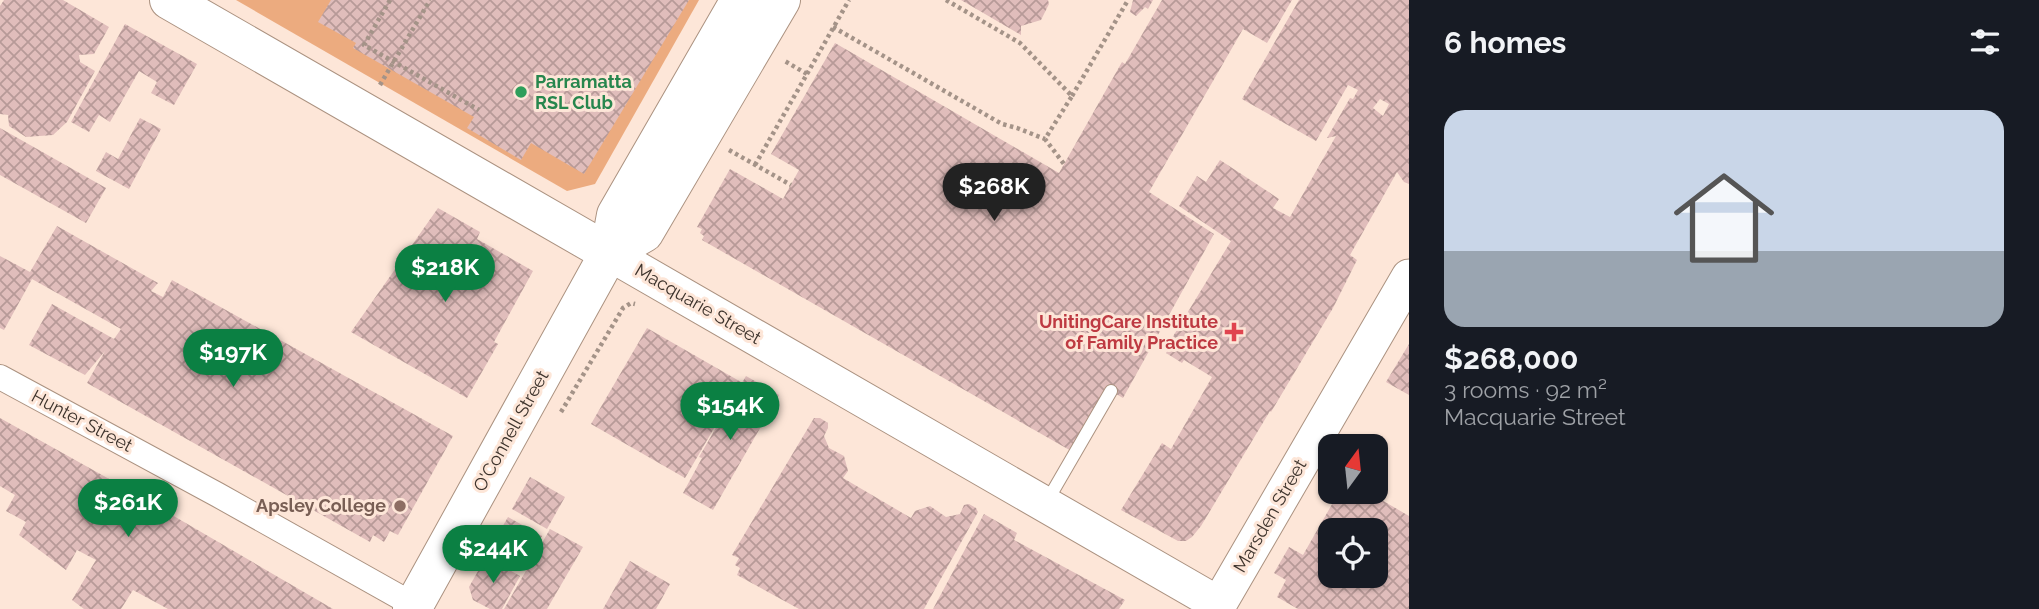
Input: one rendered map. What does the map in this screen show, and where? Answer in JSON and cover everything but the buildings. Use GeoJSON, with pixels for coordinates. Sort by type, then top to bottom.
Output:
{"type":"FeatureCollection","features":[{"type":"Feature","properties":{"kind":"main road","name":"Macquarie Street"},"geometry":{"type":"LineString","coordinates":[[169,0],[609,253]]}},
{"type":"Feature","properties":{"kind":"main road","name":"O'Connell Street"},"geometry":{"type":"LineString","coordinates":[[416,608],[609,253],[615,215],[740,0]]}},
{"type":"Feature","properties":{"kind":"main road"},"geometry":{"type":"LineString","coordinates":[[609,253],[644,233],[781,0]]}},
{"type":"Feature","properties":{"kind":"street","name":"Macquarie Street"},"geometry":{"type":"LineString","coordinates":[[609,253],[1220,607]]}},
{"type":"Feature","properties":{"kind":"street","name":"Marsden Street"},"geometry":{"type":"LineString","coordinates":[[1220,607],[1409,277]]}},
{"type":"Feature","properties":{"kind":"street","name":"Hunter Street"},"geometry":{"type":"LineString","coordinates":[[0,377],[218,495],[416,608]]}},
{"type":"Feature","properties":{"kind":"lane"},"geometry":{"type":"LineString","coordinates":[[1045,505],[1111,391]]}},
{"type":"Feature","properties":{"kind":"path"},"geometry":{"type":"LineString","coordinates":[[390,0],[364,45],[479,110]]}},
{"type":"Feature","properties":{"kind":"path"},"geometry":{"type":"LineString","coordinates":[[376,92],[430,0]]}},
{"type":"Feature","properties":{"kind":"path"},"geometry":{"type":"LineString","coordinates":[[755,164],[849,0]]}},
{"type":"Feature","properties":{"kind":"path"},"geometry":{"type":"LineString","coordinates":[[946,0],[1020,43],[1072,96]]}},
{"type":"Feature","properties":{"kind":"path"},"geometry":{"type":"LineString","coordinates":[[1045,139],[1128,0]]}},
{"type":"Feature","properties":{"kind":"path"},"geometry":{"type":"LineString","coordinates":[[833,27],[1002,124],[1045,139],[1064,164]]}},
{"type":"Feature","properties":{"kind":"path"},"geometry":{"type":"LineString","coordinates":[[781,59],[807,74]]}},
{"type":"Feature","properties":{"kind":"path"},"geometry":{"type":"LineString","coordinates":[[729,150],[791,185]]}},
{"type":"Feature","properties":{"kind":"path"},"geometry":{"type":"LineString","coordinates":[[557,418],[623,308],[631,303],[639,306]]}},
{"type":"Feature","properties":{"kind":"shaded area","name":"Parramatta RSL Club"},"geometry":{"type":"Polygon","coordinates":[[[236,0],[699,0],[595,184],[567,191],[236,0]]]}},
{"type":"Feature","properties":{"kind":"place","name":"Parramatta RSL Club"},"geometry":{"type":"Point","coordinates":[521,92]}},
{"type":"Feature","properties":{"kind":"place","name":"UnitingCare Institute of Family Practice"},"geometry":{"type":"Point","coordinates":[1234,332]}},
{"type":"Feature","properties":{"kind":"place","name":"Apsley College"},"geometry":{"type":"Point","coordinates":[400,506]}}]}
